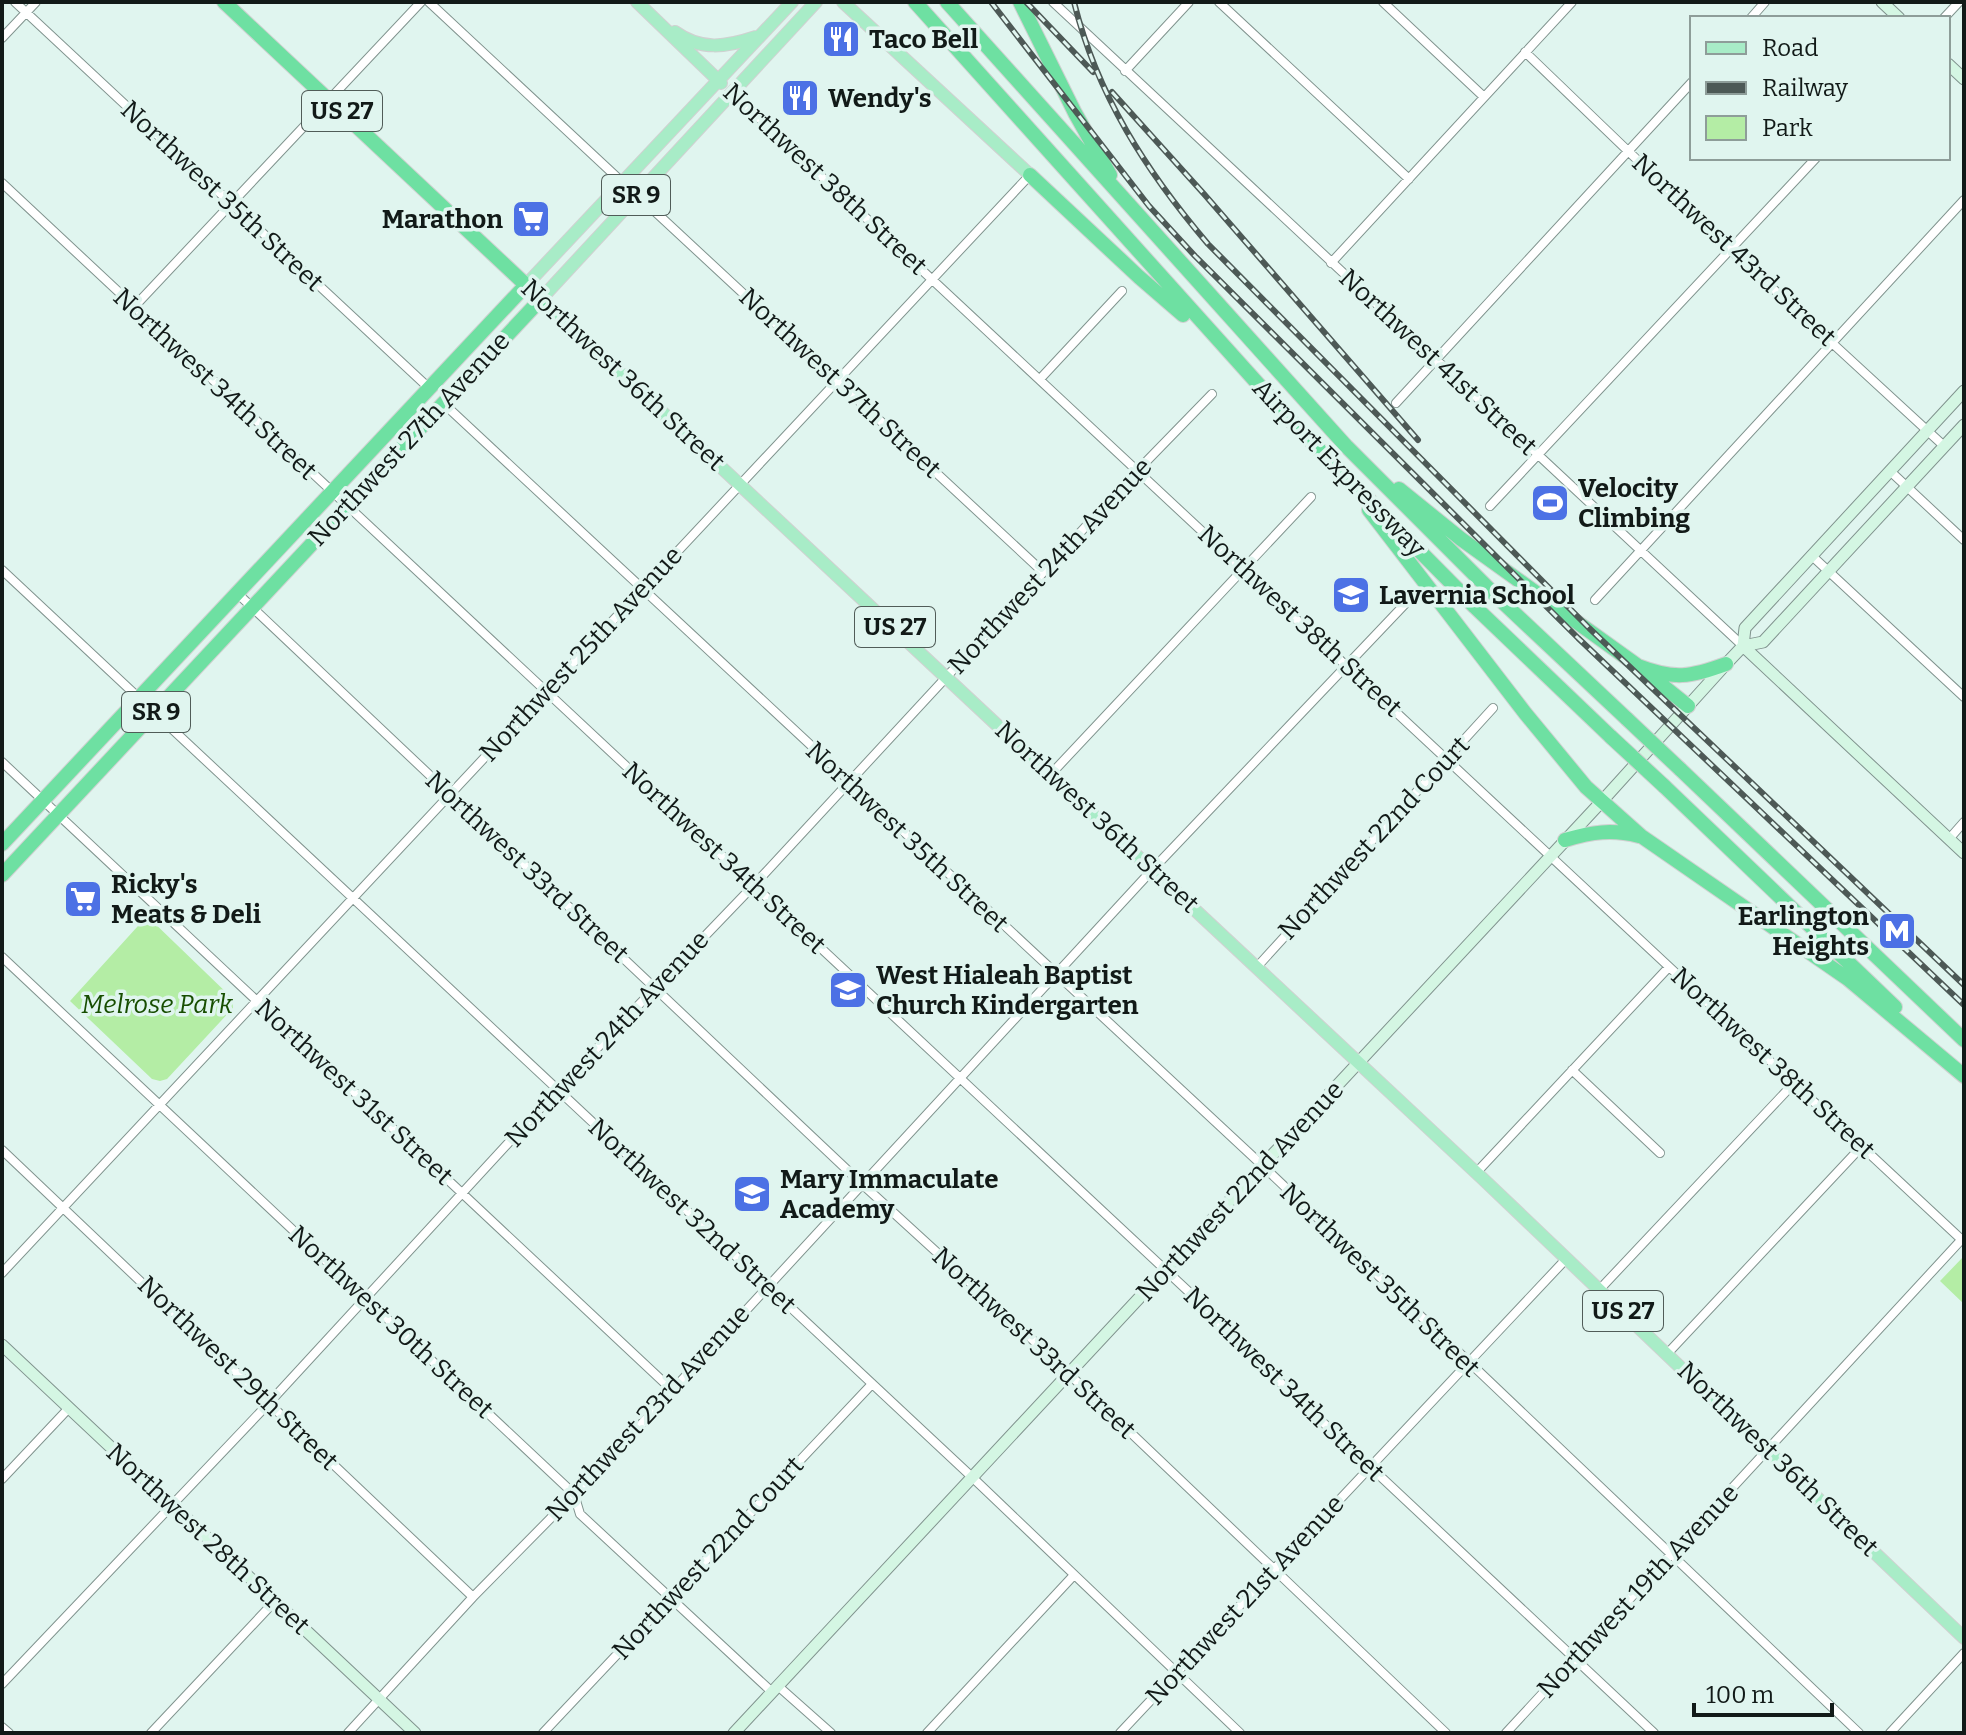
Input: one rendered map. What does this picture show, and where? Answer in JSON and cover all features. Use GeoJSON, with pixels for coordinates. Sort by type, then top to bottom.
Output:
{"type":"FeatureCollection","features":[{"type":"Feature","properties":{"kind":"highway","name":"Northwest 36th Street"},"geometry":{"type":"LineString","coordinates":[[224,2],[541,299]]}},
{"type":"Feature","properties":{"kind":"highway","name":"Airport Expressway"},"geometry":{"type":"LineString","coordinates":[[915,2],[1225,350],[1353,486],[1964,1075]]}},
{"type":"Feature","properties":{"kind":"highway","name":"Airport Expressway"},"geometry":{"type":"LineString","coordinates":[[947,2],[1346,446],[1494,594],[1964,1040]]}},
{"type":"Feature","properties":{"kind":"highway"},"geometry":{"type":"LineString","coordinates":[[1020,2],[1075,113],[1126,203]]}},
{"type":"Feature","properties":{"kind":"highway"},"geometry":{"type":"LineString","coordinates":[[1030,175],[1139,277],[1225,350]]}},
{"type":"Feature","properties":{"kind":"highway","name":"Northwest 27th Avenue"},"geometry":{"type":"LineString","coordinates":[[2,844],[526,285]]}},
{"type":"Feature","properties":{"kind":"highway","name":"Northwest 27th Avenue"},"geometry":{"type":"LineString","coordinates":[[2,875],[541,299]]}},
{"type":"Feature","properties":{"kind":"highway"},"geometry":{"type":"LineString","coordinates":[[430,389],[435,405],[432,415]]}},
{"type":"Feature","properties":{"kind":"highway"},"geometry":{"type":"LineString","coordinates":[[1346,446],[1461,539],[1638,666],[1688,706]]}},
{"type":"Feature","properties":{"kind":"highway"},"geometry":{"type":"LineString","coordinates":[[1353,486],[1384,533],[1574,773],[1641,836],[1828,965],[1964,1075]]}},
{"type":"Feature","properties":{"kind":"highway"},"geometry":{"type":"LineString","coordinates":[[1638,666],[1679,677],[1726,664]]}},
{"type":"Feature","properties":{"kind":"highway"},"geometry":{"type":"LineString","coordinates":[[1565,840],[1608,831],[1641,836]]}},
{"type":"Feature","properties":{"kind":"main road","name":"Northwest 38th Street"},"geometry":{"type":"LineString","coordinates":[[637,2],[732,93]]}},
{"type":"Feature","properties":{"kind":"main road","name":"Northwest 27th Avenue"},"geometry":{"type":"LineString","coordinates":[[526,285],[792,2]]}},
{"type":"Feature","properties":{"kind":"main road","name":"Northwest 27th Avenue"},"geometry":{"type":"LineString","coordinates":[[541,299],[816,2]]}},
{"type":"Feature","properties":{"kind":"main road"},"geometry":{"type":"LineString","coordinates":[[843,2],[1030,175]]}},
{"type":"Feature","properties":{"kind":"main road"},"geometry":{"type":"LineString","coordinates":[[1882,2],[1897,16]]}},
{"type":"Feature","properties":{"kind":"main road"},"geometry":{"type":"LineString","coordinates":[[650,14],[681,36],[702,45],[722,46],[759,36]]}},
{"type":"Feature","properties":{"kind":"main road"},"geometry":{"type":"LineString","coordinates":[[638,192],[637,183],[647,155]]}},
{"type":"Feature","properties":{"kind":"main road","name":"Northwest 36th Street"},"geometry":{"type":"LineString","coordinates":[[541,299],[1600,1289],[1964,1638]]}},
{"type":"Feature","properties":{"kind":"main road","name":"Northwest 22nd Avenue"},"geometry":{"type":"LineString","coordinates":[[1743,646],[1745,628],[1964,391]]}},
{"type":"Feature","properties":{"kind":"main road","name":"Northwest 22nd Avenue"},"geometry":{"type":"LineString","coordinates":[[734,1733],[1359,1064],[1726,664],[1743,646],[1763,642],[1964,425]]}},
{"type":"Feature","properties":{"kind":"main road","name":"Northwest 41st Street"},"geometry":{"type":"LineString","coordinates":[[1743,646],[1964,853]]}},
{"type":"Feature","properties":{"kind":"main road","name":"Northwest 28th Street"},"geometry":{"type":"LineString","coordinates":[[2,1345],[415,1733]]}},
{"type":"Feature","properties":{"kind":"street","name":"Northwest 35th Street"},"geometry":{"type":"LineString","coordinates":[[15,2],[430,389]]}},
{"type":"Feature","properties":{"kind":"street"},"geometry":{"type":"LineString","coordinates":[[2,38],[36,2]]}},
{"type":"Feature","properties":{"kind":"street"},"geometry":{"type":"LineString","coordinates":[[134,307],[421,2]]}},
{"type":"Feature","properties":{"kind":"street"},"geometry":{"type":"LineString","coordinates":[[429,2],[622,182]]}},
{"type":"Feature","properties":{"kind":"street","name":"Northwest 41st Street"},"geometry":{"type":"LineString","coordinates":[[1053,2],[1743,646]]}},
{"type":"Feature","properties":{"kind":"street"},"geometry":{"type":"LineString","coordinates":[[1125,71],[1189,2]]}},
{"type":"Feature","properties":{"kind":"street"},"geometry":{"type":"LineString","coordinates":[[1219,2],[1409,179]]}},
{"type":"Feature","properties":{"kind":"street"},"geometry":{"type":"LineString","coordinates":[[1383,2],[1484,97]]}},
{"type":"Feature","properties":{"kind":"street"},"geometry":{"type":"LineString","coordinates":[[1331,263],[1571,2]]}},
{"type":"Feature","properties":{"kind":"street","name":"Northwest 43rd Street"},"geometry":{"type":"LineString","coordinates":[[1525,52],[1731,250],[1944,446]]}},
{"type":"Feature","properties":{"kind":"street"},"geometry":{"type":"LineString","coordinates":[[1396,403],[1690,84]]}},
{"type":"Feature","properties":{"kind":"street","name":"Northwest 38th Street"},"geometry":{"type":"LineString","coordinates":[[732,93],[1348,665],[1668,968],[1963,1238]]}},
{"type":"Feature","properties":{"kind":"street"},"geometry":{"type":"LineString","coordinates":[[1490,506],[1814,160]]}},
{"type":"Feature","properties":{"kind":"street","name":"Northwest 25th Avenue"},"geometry":{"type":"LineString","coordinates":[[2,1273],[1030,175]]}},
{"type":"Feature","properties":{"kind":"street","name":"Northwest 34th Street"},"geometry":{"type":"LineString","coordinates":[[2,183],[1654,1733]]}},
{"type":"Feature","properties":{"kind":"street","name":"Northwest 37th Street"},"geometry":{"type":"LineString","coordinates":[[638,192],[649,206],[1043,572]]}},
{"type":"Feature","properties":{"kind":"street"},"geometry":{"type":"LineString","coordinates":[[1595,600],[1964,200]]}},
{"type":"Feature","properties":{"kind":"street"},"geometry":{"type":"LineString","coordinates":[[1040,379],[1122,291]]}},
{"type":"Feature","properties":{"kind":"street","name":"Northwest 24th Avenue"},"geometry":{"type":"LineString","coordinates":[[2,1684],[269,1403],[557,1090],[753,886],[1212,394]]}},
{"type":"Feature","properties":{"kind":"street","name":"Northwest 35th Street"},"geometry":{"type":"LineString","coordinates":[[443,403],[1263,1166],[1859,1733]]}},
{"type":"Feature","properties":{"kind":"street"},"geometry":{"type":"LineString","coordinates":[[1890,471],[1964,540]]}},
{"type":"Feature","properties":{"kind":"street"},"geometry":{"type":"LineString","coordinates":[[1051,774],[1311,497]]}},
{"type":"Feature","properties":{"kind":"street"},"geometry":{"type":"LineString","coordinates":[[1811,555],[1964,697]]}},
{"type":"Feature","properties":{"kind":"street","name":"Northwest 32nd Street"},"geometry":{"type":"LineString","coordinates":[[2,570],[973,1478],[1240,1733]]}},
{"type":"Feature","properties":{"kind":"street","name":"Northwest 33rd Street"},"geometry":{"type":"LineString","coordinates":[[237,593],[861,1183],[1069,1374],[1446,1733]]}},
{"type":"Feature","properties":{"kind":"street","name":"Northwest 23rd Avenue"},"geometry":{"type":"LineString","coordinates":[[348,1733],[473,1597],[610,1458],[1153,869],[1406,603]]}},
{"type":"Feature","properties":{"kind":"street","name":"Northwest 22nd Court"},"geometry":{"type":"LineString","coordinates":[[1256,968],[1493,708]]}},
{"type":"Feature","properties":{"kind":"street","name":"Northwest 31st Street"},"geometry":{"type":"LineString","coordinates":[[2,762],[671,1389]]}},
{"type":"Feature","properties":{"kind":"street"},"geometry":{"type":"LineString","coordinates":[[1949,839],[1964,822]]}},
{"type":"Feature","properties":{"kind":"street","name":"Northwest 30th Street"},"geometry":{"type":"LineString","coordinates":[[2,957],[574,1494],[580,1514],[669,1599],[831,1733]]}},
{"type":"Feature","properties":{"kind":"street"},"geometry":{"type":"LineString","coordinates":[[1476,1173],[1668,968]]}},
{"type":"Feature","properties":{"kind":"street"},"geometry":{"type":"LineString","coordinates":[[1572,1070],[1660,1153]]}},
{"type":"Feature","properties":{"kind":"street"},"geometry":{"type":"LineString","coordinates":[[1600,1289],[1795,1082]]}},
{"type":"Feature","properties":{"kind":"street"},"geometry":{"type":"LineString","coordinates":[[1667,1354],[1862,1146]]}},
{"type":"Feature","properties":{"kind":"street","name":"Northwest 29th Street"},"geometry":{"type":"LineString","coordinates":[[2,1150],[473,1597]]}},
{"type":"Feature","properties":{"kind":"street","name":"Northwest 19th Avenue"},"geometry":{"type":"LineString","coordinates":[[1506,1733],[1963,1238]]}},
{"type":"Feature","properties":{"kind":"street","name":"Northwest 21st Avenue"},"geometry":{"type":"LineString","coordinates":[[1120,1733],[1567,1258]]}},
{"type":"Feature","properties":{"kind":"street","name":"Northwest 22nd Court"},"geometry":{"type":"LineString","coordinates":[[543,1733],[872,1384]]}},
{"type":"Feature","properties":{"kind":"street"},"geometry":{"type":"LineString","coordinates":[[2,1479],[68,1409]]}},
{"type":"Feature","properties":{"kind":"street"},"geometry":{"type":"LineString","coordinates":[[927,1733],[1074,1575]]}},
{"type":"Feature","properties":{"kind":"street"},"geometry":{"type":"LineString","coordinates":[[151,1733],[275,1601]]}},
{"type":"Feature","properties":{"kind":"street"},"geometry":{"type":"LineString","coordinates":[[1890,1733],[1964,1653]]}},
{"type":"Feature","properties":{"kind":"street"},"geometry":{"type":"LineString","coordinates":[[2,1727],[9,1733]]}},
{"type":"Feature","properties":{"kind":"green space","name":"Melrose Park"},"geometry":{"type":"Polygon","coordinates":[[[147,916],[232,998],[233,1008],[167,1079],[160,1081],[152,1079],[70,1001],[147,916]]]}},
{"type":"Feature","properties":{"kind":"green space"},"geometry":{"type":"Polygon","coordinates":[[[1964,1256],[1964,1304],[1940,1281],[1964,1256]]]}},
{"type":"Feature","properties":{"kind":"railway"},"geometry":{"type":"LineString","coordinates":[[991,2],[1149,206],[1195,256],[1578,638],[1964,1005]]}},
{"type":"Feature","properties":{"kind":"railway"},"geometry":{"type":"LineString","coordinates":[[1026,2],[1093,72]]}},
{"type":"Feature","properties":{"kind":"railway"},"geometry":{"type":"LineString","coordinates":[[1074,2],[1096,69],[1126,130],[1164,188],[1208,244],[1589,628],[1964,985]]}},
{"type":"Feature","properties":{"kind":"railway"},"geometry":{"type":"LineString","coordinates":[[1112,92],[1418,440]]}},
{"type":"Feature","properties":{"kind":"place","name":"Taco Bell"},"geometry":{"type":"Point","coordinates":[841,39]}},
{"type":"Feature","properties":{"kind":"place","name":"Wendy's"},"geometry":{"type":"Point","coordinates":[800,98]}},
{"type":"Feature","properties":{"kind":"place","name":"Marathon"},"geometry":{"type":"Point","coordinates":[531,219]}},
{"type":"Feature","properties":{"kind":"place","name":"Velocity Climbing"},"geometry":{"type":"Point","coordinates":[1550,503]}},
{"type":"Feature","properties":{"kind":"place","name":"Lavernia School"},"geometry":{"type":"Point","coordinates":[1351,595]}},
{"type":"Feature","properties":{"kind":"place","name":"Ricky's Meats & Deli"},"geometry":{"type":"Point","coordinates":[83,899]}},
{"type":"Feature","properties":{"kind":"place","name":"Earlington Heights"},"geometry":{"type":"Point","coordinates":[1897,931]}},
{"type":"Feature","properties":{"kind":"place","name":"West Hialeah Baptist Church Kindergarten"},"geometry":{"type":"Point","coordinates":[848,990]}},
{"type":"Feature","properties":{"kind":"place","name":"Mary Immaculate Academy"},"geometry":{"type":"Point","coordinates":[752,1194]}}]}
